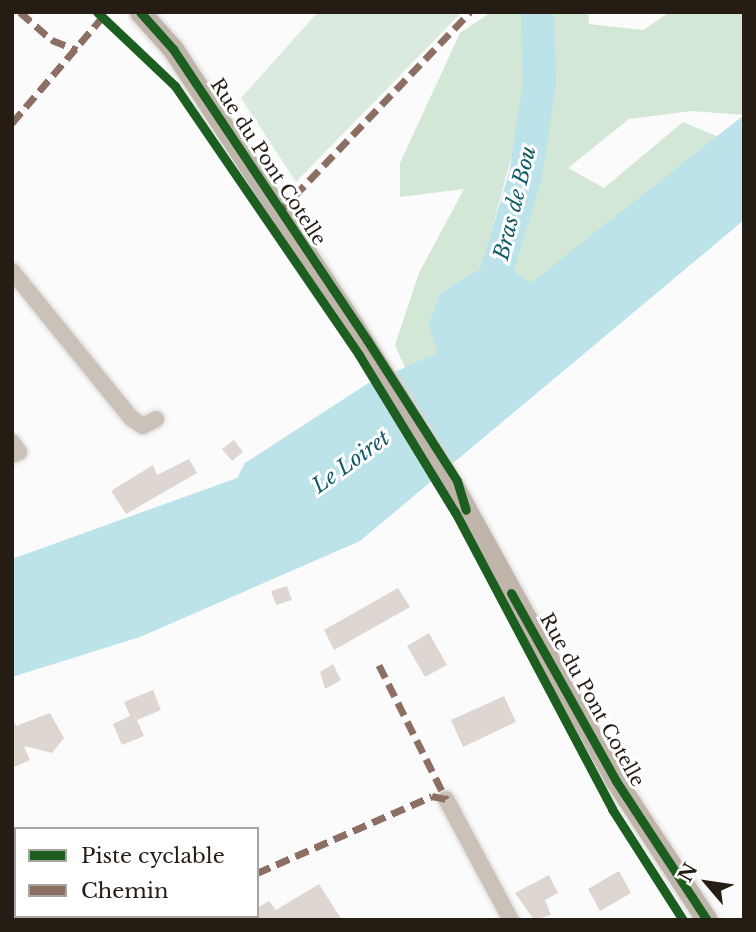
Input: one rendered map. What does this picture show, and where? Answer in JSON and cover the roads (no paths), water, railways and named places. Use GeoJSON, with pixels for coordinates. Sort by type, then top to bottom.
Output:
{"type":"FeatureCollection","features":[{"type":"Feature","properties":{"kind":"street","name":"Rue du Pont Cotelle"},"geometry":{"type":"LineString","coordinates":[[140,12],[173,49],[457,491],[616,781],[707,920]]}},
{"type":"Feature","properties":{"kind":"street"},"geometry":{"type":"LineString","coordinates":[[12,271],[131,418],[143,426],[156,419]]}},
{"type":"Feature","properties":{"kind":"street"},"geometry":{"type":"LineString","coordinates":[[12,442],[19,452],[12,455]]}},
{"type":"Feature","properties":{"kind":"street"},"geometry":{"type":"LineString","coordinates":[[446,799],[511,920]]}},
{"type":"Feature","properties":{"kind":"water","name":"Le Loiret"},"geometry":{"type":"Polygon","coordinates":[[[744,115],[744,220],[360,541],[140,637],[12,677],[12,559],[237,478],[245,463],[367,384],[438,353],[428,325],[440,293],[481,268],[511,270],[531,283],[744,115]]]}},
{"type":"Feature","properties":{"kind":"waterway","name":"Bras de Bou"},"geometry":{"type":"LineString","coordinates":[[484,311],[525,174],[539,84],[537,12]]}}]}
